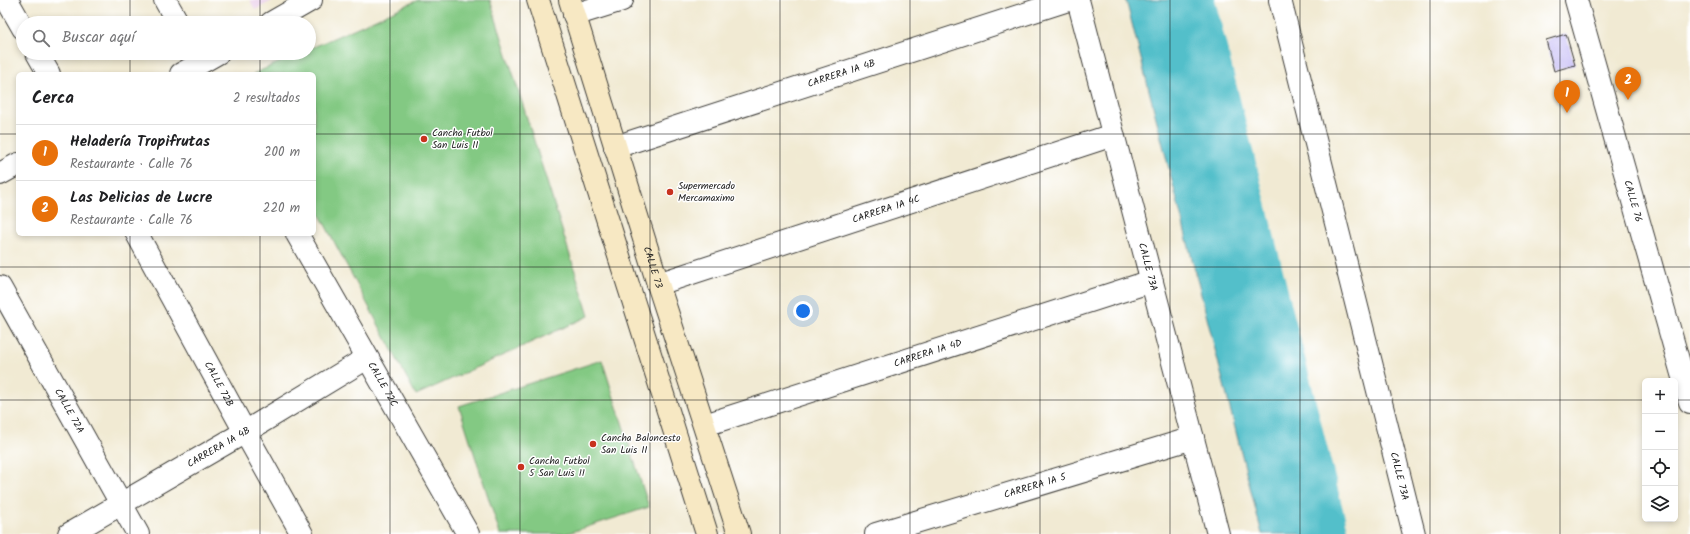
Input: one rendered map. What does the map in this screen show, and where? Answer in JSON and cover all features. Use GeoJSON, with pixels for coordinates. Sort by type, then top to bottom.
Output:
{"type":"FeatureCollection","features":[{"type":"Feature","properties":{"kind":"main road"},"geometry":{"type":"LineString","coordinates":[[538,0],[707,534]]}},
{"type":"Feature","properties":{"kind":"main road","name":"CALLE 73"},"geometry":{"type":"LineString","coordinates":[[572,7],[658,284],[739,534]]}},
{"type":"Feature","properties":{"kind":"street"},"geometry":{"type":"LineString","coordinates":[[8,0],[17,16]]}},
{"type":"Feature","properties":{"kind":"street"},"geometry":{"type":"LineString","coordinates":[[165,0],[174,16]]}},
{"type":"Feature","properties":{"kind":"street"},"geometry":{"type":"LineString","coordinates":[[283,16],[312,0]]}},
{"type":"Feature","properties":{"kind":"street"},"geometry":{"type":"LineString","coordinates":[[572,7],[622,0]]}},
{"type":"Feature","properties":{"kind":"street","name":"CARRERA 1A 4B"},"geometry":{"type":"LineString","coordinates":[[615,146],[1068,0]]}},
{"type":"Feature","properties":{"kind":"street","name":"CALLE 73A"},"geometry":{"type":"LineString","coordinates":[[1078,0],[1218,534]]}},
{"type":"Feature","properties":{"kind":"street","name":"CALLE 73A"},"geometry":{"type":"LineString","coordinates":[[1280,0],[1414,534]]}},
{"type":"Feature","properties":{"kind":"street","name":"CALLE 76"},"geometry":{"type":"LineString","coordinates":[[1576,0],[1690,402]]}},
{"type":"Feature","properties":{"kind":"street"},"geometry":{"type":"LineString","coordinates":[[41,60],[48,72]]}},
{"type":"Feature","properties":{"kind":"street"},"geometry":{"type":"LineString","coordinates":[[185,72],[205,61]]}},
{"type":"Feature","properties":{"kind":"street","name":"CARRERA 1A 4C"},"geometry":{"type":"LineString","coordinates":[[658,284],[1113,135]]}},
{"type":"Feature","properties":{"kind":"street"},"geometry":{"type":"LineString","coordinates":[[0,174],[16,165]]}},
{"type":"Feature","properties":{"kind":"street","name":"CALLE 72B"},"geometry":{"type":"LineString","coordinates":[[138,236],[302,534]]}},
{"type":"Feature","properties":{"kind":"street","name":"CALLE 72C"},"geometry":{"type":"LineString","coordinates":[[298,236],[366,358],[468,534]]}},
{"type":"Feature","properties":{"kind":"street","name":"CARRERA 1A 4D"},"geometry":{"type":"LineString","coordinates":[[704,426],[1152,281]]}},
{"type":"Feature","properties":{"kind":"street","name":"CALLE 72A"},"geometry":{"type":"LineString","coordinates":[[0,287],[138,534]]}},
{"type":"Feature","properties":{"kind":"street","name":"CARRERA 1A 4B"},"geometry":{"type":"LineString","coordinates":[[69,534],[245,432],[366,358]]}},
{"type":"Feature","properties":{"kind":"street","name":"CARRERA 1A 5"},"geometry":{"type":"LineString","coordinates":[[876,534],[1193,438]]}},
{"type":"Feature","properties":{"kind":"shaded area"},"geometry":{"type":"Polygon","coordinates":[[[250,0],[274,0],[255,10],[250,0]]]}},
{"type":"Feature","properties":{"kind":"green space","name":"Cancha Futbol San Luis II"},"geometry":{"type":"Polygon","coordinates":[[[418,0],[490,0],[589,316],[416,395],[316,208],[316,72],[257,72],[284,60],[316,60],[316,46],[418,0]]]}},
{"type":"Feature","properties":{"kind":"green space"},"geometry":{"type":"Polygon","coordinates":[[[602,360],[649,507],[565,534],[500,534],[459,406],[602,360]]]}},
{"type":"Feature","properties":{"kind":"water"},"geometry":{"type":"Polygon","coordinates":[[[1126,0],[1174,0],[1310,534],[1262,534],[1126,0]]]}},
{"type":"Feature","properties":{"kind":"building"},"geometry":{"type":"Polygon","coordinates":[[[1566,34],[1575,65],[1554,71],[1546,40],[1566,34]]]}},
{"type":"Feature","properties":{"kind":"waterway"},"geometry":{"type":"LineString","coordinates":[[1191,0],[1325,534]]}},
{"type":"Feature","properties":{"kind":"place","name":"Las Delicias de Lucre"},"geometry":{"type":"Point","coordinates":[1628,100]}},
{"type":"Feature","properties":{"kind":"place","name":"Heladería Tropifrutas"},"geometry":{"type":"Point","coordinates":[1567,113]}},
{"type":"Feature","properties":{"kind":"place","name":"Cancha Futbol San Luis II"},"geometry":{"type":"Point","coordinates":[424,139]}},
{"type":"Feature","properties":{"kind":"place","name":"Supermercado Mercamaximo"},"geometry":{"type":"Point","coordinates":[670,192]}},
{"type":"Feature","properties":{"kind":"place","name":"Cancha Baloncesto San Luis II"},"geometry":{"type":"Point","coordinates":[593,444]}},
{"type":"Feature","properties":{"kind":"place","name":"Cancha Futbol 5 San Luis II"},"geometry":{"type":"Point","coordinates":[521,467]}}]}
